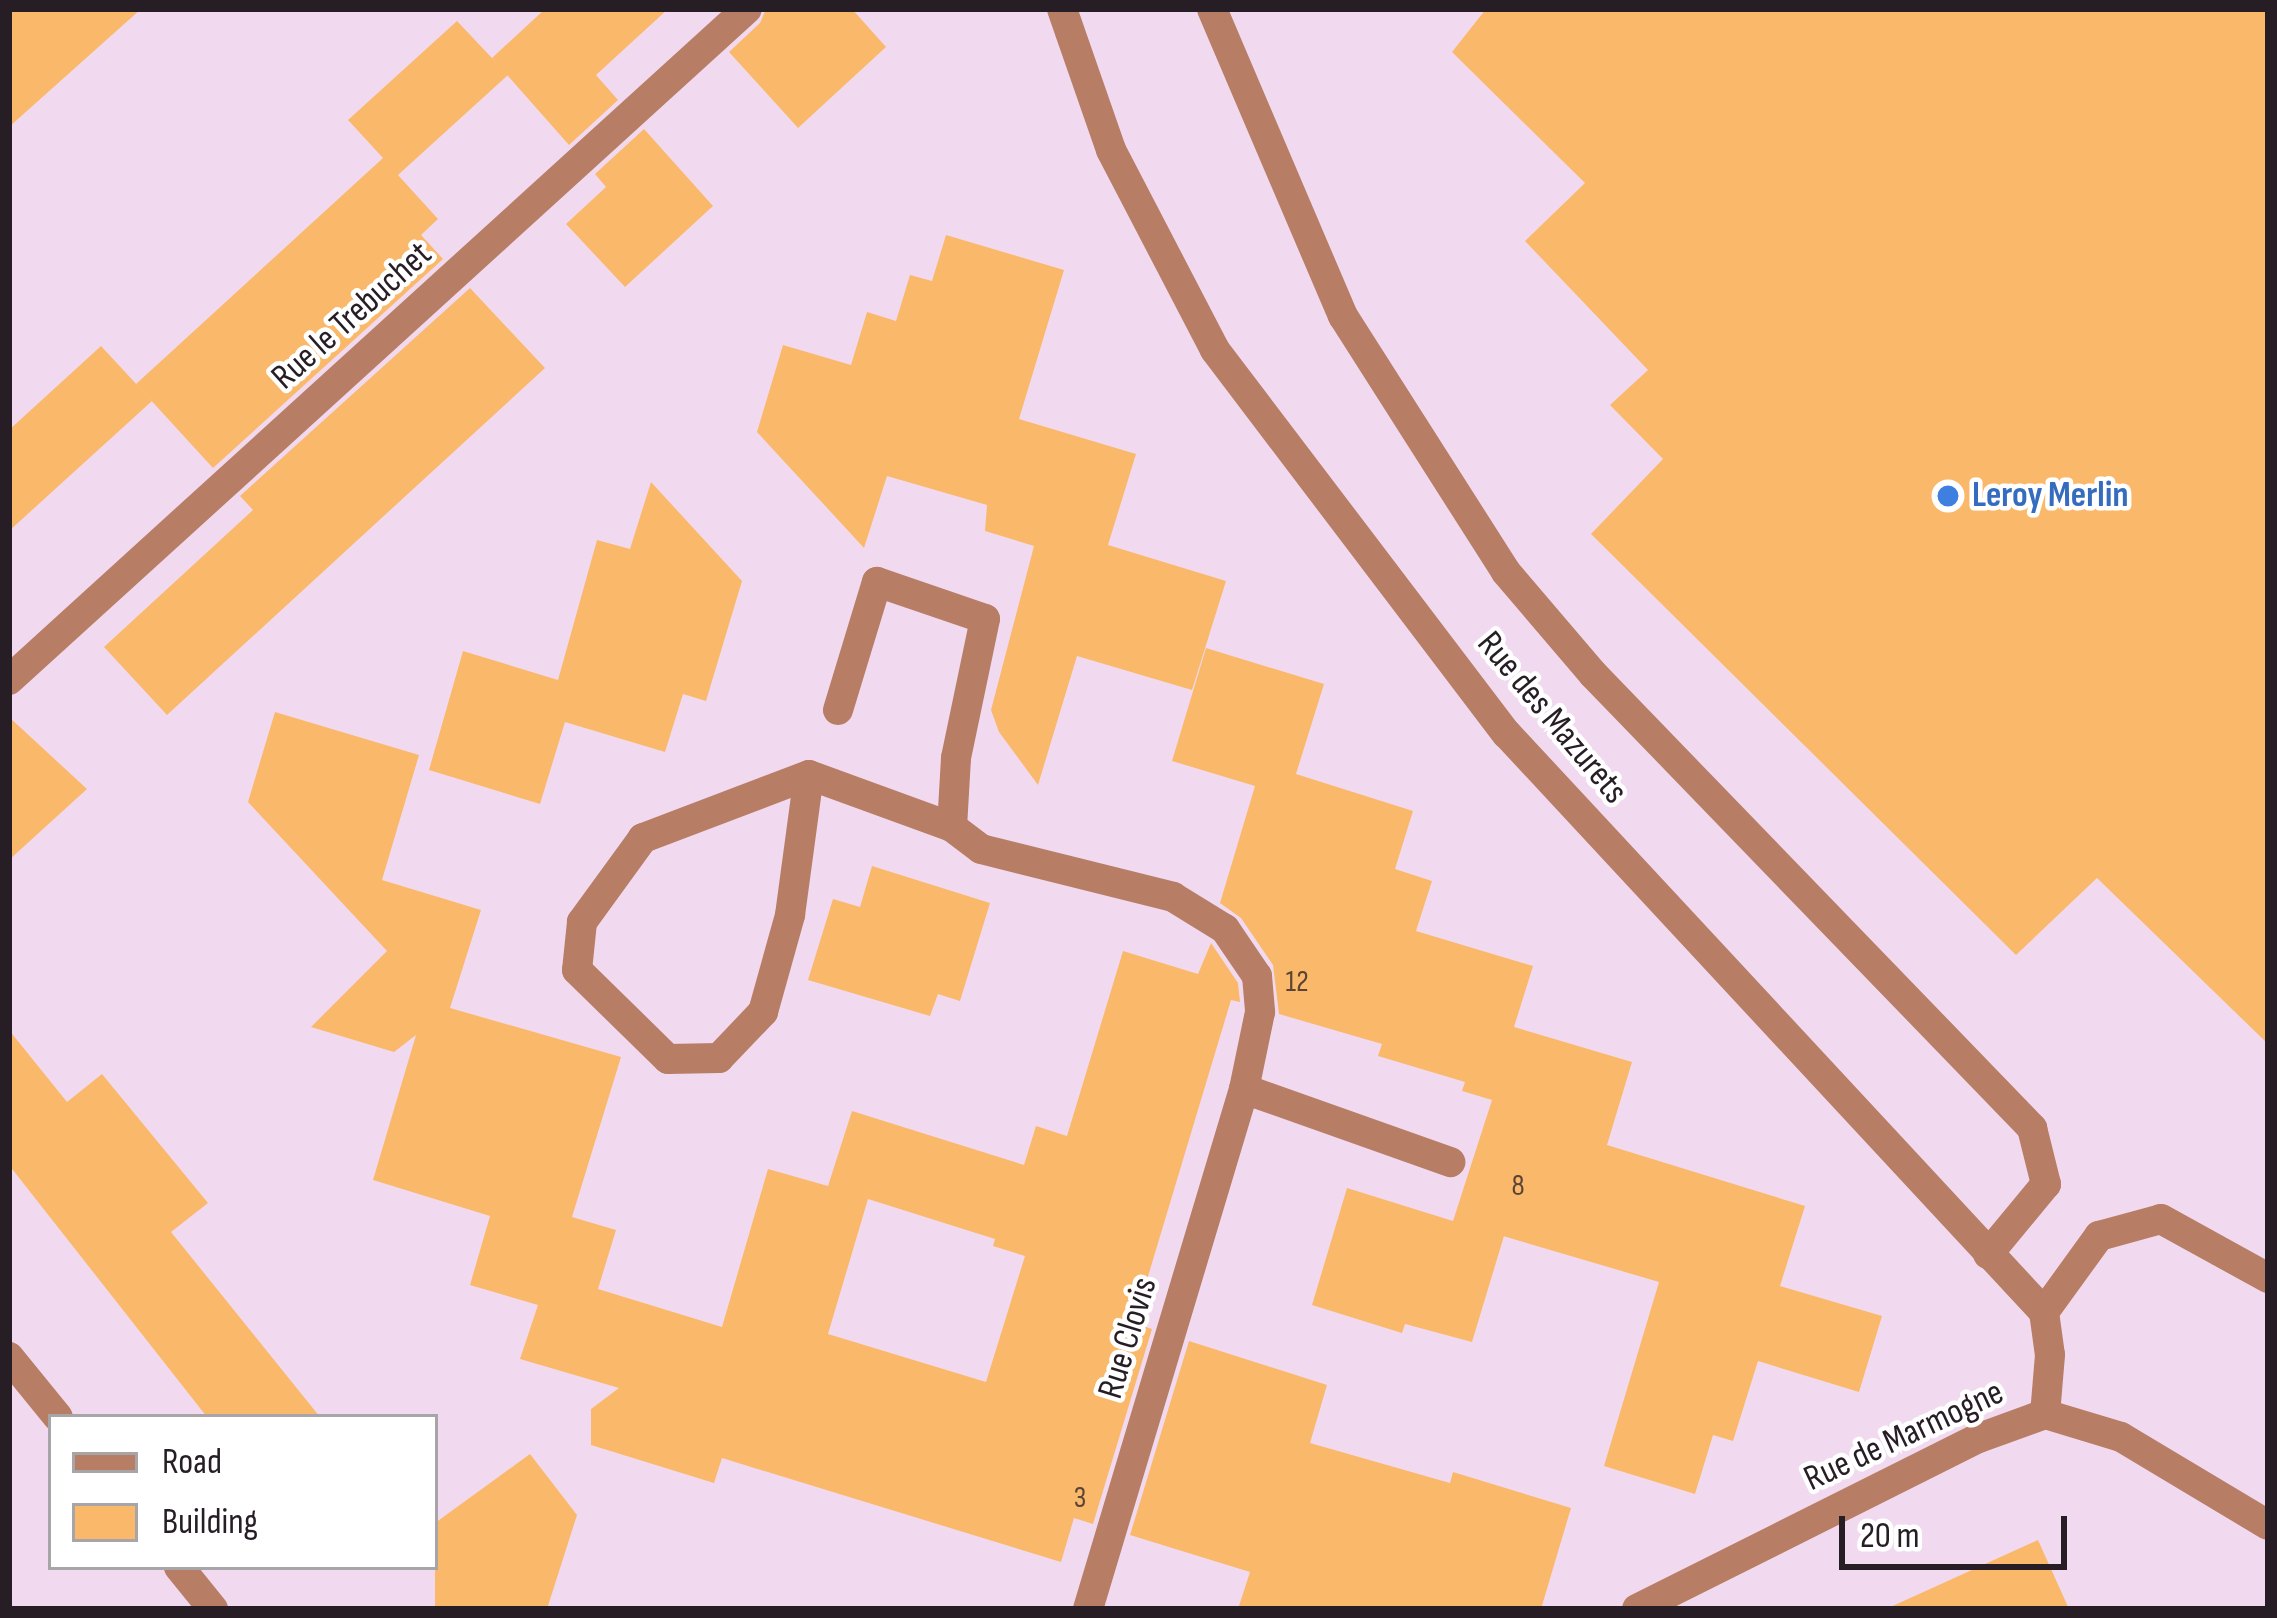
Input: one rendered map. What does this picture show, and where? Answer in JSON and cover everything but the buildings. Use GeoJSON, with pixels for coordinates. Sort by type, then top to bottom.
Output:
{"type":"FeatureCollection","features":[{"type":"Feature","properties":{"kind":"street","name":"Rue le Trebuchet"},"geometry":{"type":"LineString","coordinates":[[9,680],[747,9]]}},
{"type":"Feature","properties":{"kind":"street","name":"Rue des Mazurets"},"geometry":{"type":"LineString","coordinates":[[1062,9],[1111,150],[1216,350],[1507,734],[2044,1312]]}},
{"type":"Feature","properties":{"kind":"street"},"geometry":{"type":"LineString","coordinates":[[1212,9],[1343,316],[1506,572],[1593,674],[2032,1128],[2046,1184],[1988,1254]]}},
{"type":"Feature","properties":{"kind":"street"},"geometry":{"type":"LineString","coordinates":[[809,775],[790,915],[763,1012],[719,1058],[668,1059],[577,970],[582,922],[643,838],[809,775],[952,827],[956,758],[985,619],[877,582],[838,710]]}},
{"type":"Feature","properties":{"kind":"street","name":"Rue Clovis"},"geometry":{"type":"LineString","coordinates":[[952,827],[981,850],[1173,898],[1225,929],[1257,976],[1260,1012],[1244,1089],[1088,1609]]}},
{"type":"Feature","properties":{"kind":"street"},"geometry":{"type":"LineString","coordinates":[[1244,1089],[1450,1162]]}},
{"type":"Feature","properties":{"kind":"street"},"geometry":{"type":"LineString","coordinates":[[2045,1414],[2050,1355],[2044,1312],[2098,1236],[2161,1219],[2268,1277]]}},
{"type":"Feature","properties":{"kind":"street"},"geometry":{"type":"LineString","coordinates":[[9,1357],[56,1414]]}},
{"type":"Feature","properties":{"kind":"street","name":"Rue de Marmogne"},"geometry":{"type":"LineString","coordinates":[[1637,1609],[1979,1438],[2045,1414],[2121,1437],[2268,1525]]}},
{"type":"Feature","properties":{"kind":"street"},"geometry":{"type":"LineString","coordinates":[[181,1570],[213,1609]]}},
{"type":"Feature","properties":{"kind":"place","name":"Leroy Merlin"},"geometry":{"type":"Point","coordinates":[1948,496]}}]}
